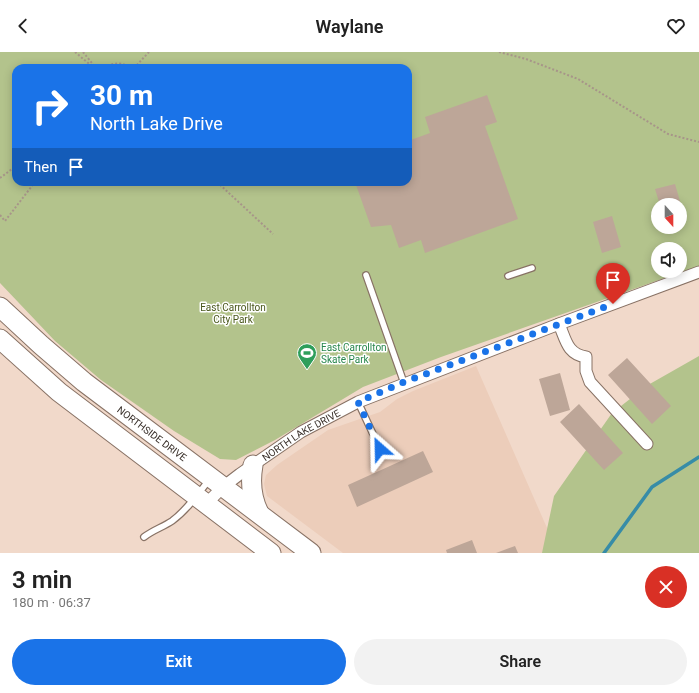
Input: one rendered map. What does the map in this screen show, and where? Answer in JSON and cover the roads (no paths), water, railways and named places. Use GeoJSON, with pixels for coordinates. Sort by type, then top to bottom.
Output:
{"type":"FeatureCollection","features":[{"type":"Feature","properties":{"kind":"highway","name":"NORTHSIDE DRIVE"},"geometry":{"type":"LineString","coordinates":[[0,306],[41,345],[84,382],[311,553]]}},
{"type":"Feature","properties":{"kind":"highway"},"geometry":{"type":"LineString","coordinates":[[0,339],[59,392],[271,553]]}},
{"type":"Feature","properties":{"kind":"highway"},"geometry":{"type":"LineString","coordinates":[[253,465],[251,490],[258,513]]}},
{"type":"Feature","properties":{"kind":"street","name":"NORTH LAKE DRIVE"},"geometry":{"type":"LineString","coordinates":[[201,500],[217,482],[253,465],[301,432],[358,402],[404,382],[699,272]]}},
{"type":"Feature","properties":{"kind":"street"},"geometry":{"type":"LineString","coordinates":[[559,324],[567,345],[572,352],[578,356],[586,357],[586,371],[590,382],[647,444]]}},
{"type":"Feature","properties":{"kind":"lane"},"geometry":{"type":"LineString","coordinates":[[508,276],[532,268]]}},
{"type":"Feature","properties":{"kind":"lane"},"geometry":{"type":"LineString","coordinates":[[366,275],[404,382]]}},
{"type":"Feature","properties":{"kind":"lane"},"geometry":{"type":"LineString","coordinates":[[358,402],[380,449]]}},
{"type":"Feature","properties":{"kind":"lane"},"geometry":{"type":"LineString","coordinates":[[144,537],[170,522],[201,500],[217,482]]}},
{"type":"Feature","properties":{"kind":"waterway"},"geometry":{"type":"LineString","coordinates":[[604,553],[652,487],[699,457]]}},
{"type":"Feature","properties":{"kind":"place","name":"East Carrollton Skate Park"},"geometry":{"type":"Point","coordinates":[307,370]}},
{"type":"Feature","properties":{"kind":"park label","name":"East Carrollton City Park"},"geometry":{"type":"Point","coordinates":[233,312]}}]}
